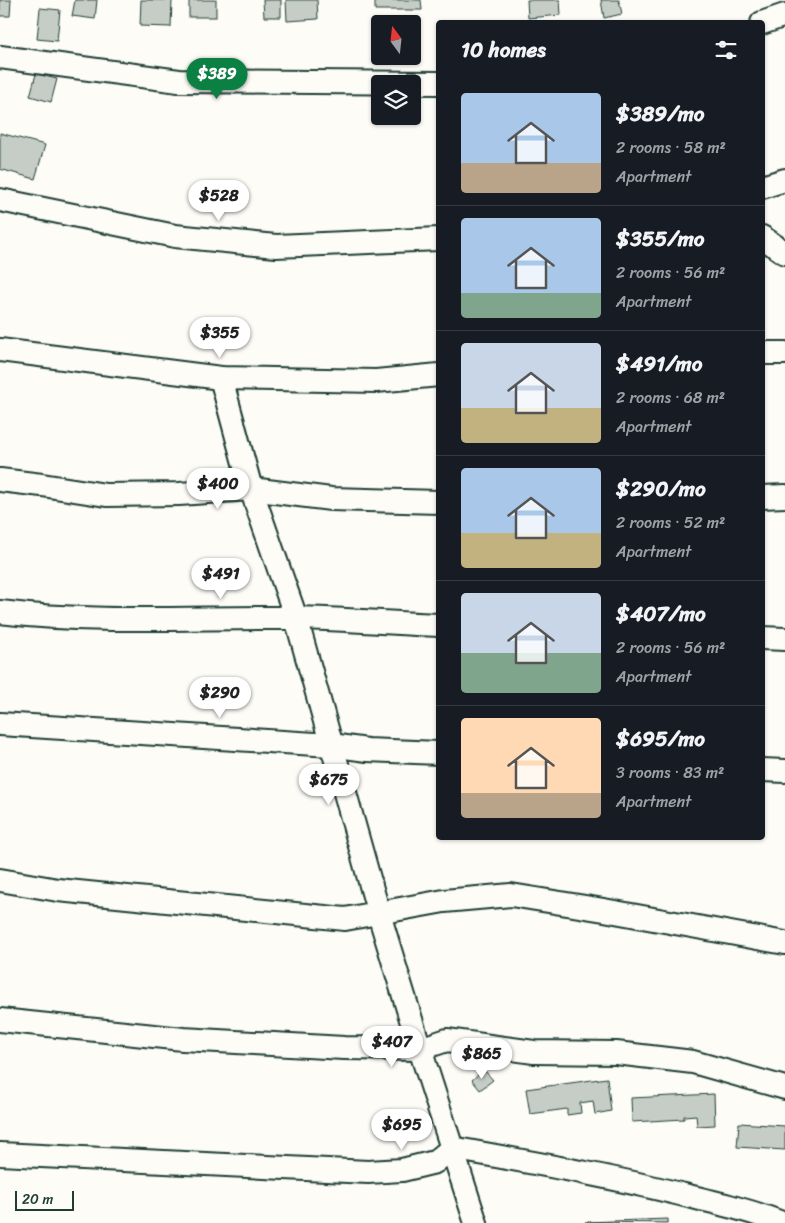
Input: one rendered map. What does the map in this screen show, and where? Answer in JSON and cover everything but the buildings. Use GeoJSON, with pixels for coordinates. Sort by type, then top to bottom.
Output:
{"type":"FeatureCollection","features":[{"type":"Feature","properties":{"kind":"street"},"geometry":{"type":"LineString","coordinates":[[765,22],[785,16]]}},
{"type":"Feature","properties":{"kind":"street"},"geometry":{"type":"LineString","coordinates":[[0,57],[179,81],[436,83]]}},
{"type":"Feature","properties":{"kind":"street"},"geometry":{"type":"LineString","coordinates":[[765,186],[785,180]]}},
{"type":"Feature","properties":{"kind":"street"},"geometry":{"type":"LineString","coordinates":[[0,200],[175,236],[276,246],[436,239]]}},
{"type":"Feature","properties":{"kind":"street"},"geometry":{"type":"LineString","coordinates":[[765,239],[785,253]]}},
{"type":"Feature","properties":{"kind":"street"},"geometry":{"type":"LineString","coordinates":[[0,350],[221,378],[376,381],[436,375]]}},
{"type":"Feature","properties":{"kind":"street"},"geometry":{"type":"LineString","coordinates":[[765,353],[785,352]]}},
{"type":"Feature","properties":{"kind":"street"},"geometry":{"type":"LineString","coordinates":[[221,378],[251,489],[296,618],[420,1049],[476,1223]]}},
{"type":"Feature","properties":{"kind":"street"},"geometry":{"type":"LineString","coordinates":[[0,480],[42,484],[106,495],[178,494],[251,489],[331,499],[436,502]]}},
{"type":"Feature","properties":{"kind":"street"},"geometry":{"type":"LineString","coordinates":[[765,497],[785,496]]}},
{"type":"Feature","properties":{"kind":"street"},"geometry":{"type":"LineString","coordinates":[[0,612],[37,616],[139,620],[296,618],[436,625]]}},
{"type":"Feature","properties":{"kind":"street"},"geometry":{"type":"LineString","coordinates":[[765,638],[785,639]]}},
{"type":"Feature","properties":{"kind":"street"},"geometry":{"type":"LineString","coordinates":[[0,724],[331,745],[367,750],[436,753]]}},
{"type":"Feature","properties":{"kind":"street"},"geometry":{"type":"LineString","coordinates":[[765,770],[785,771]]}},
{"type":"Feature","properties":{"kind":"street"},"geometry":{"type":"LineString","coordinates":[[0,880],[58,890],[345,919],[444,901],[511,895],[785,943]]}},
{"type":"Feature","properties":{"kind":"street"},"geometry":{"type":"LineString","coordinates":[[0,1020],[183,1038],[344,1048],[420,1049],[447,1040],[534,1052],[616,1053],[693,1062],[785,1088]]}},
{"type":"Feature","properties":{"kind":"street"},"geometry":{"type":"LineString","coordinates":[[0,1154],[368,1172],[402,1170],[435,1162],[452,1148],[558,1167],[662,1189],[730,1206],[782,1223]]}}]}
